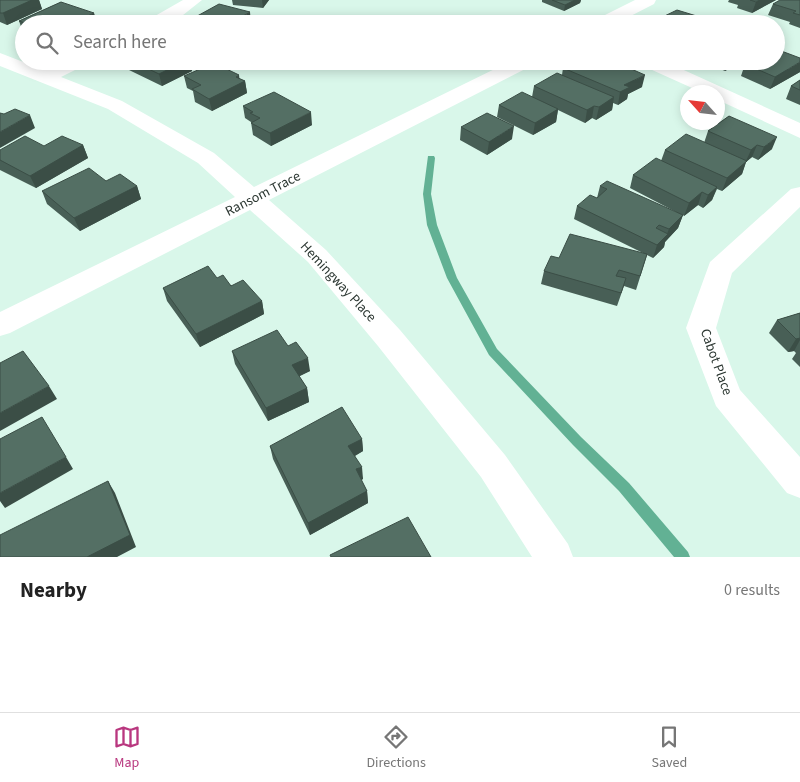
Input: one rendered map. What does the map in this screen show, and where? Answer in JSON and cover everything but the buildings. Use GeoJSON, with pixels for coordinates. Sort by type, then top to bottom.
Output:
{"type":"FeatureCollection","features":[{"type":"Feature","properties":{"kind":"street"},"geometry":{"type":"LineString","coordinates":[[172,15],[194,0]]}},
{"type":"Feature","properties":{"kind":"street"},"geometry":{"type":"LineString","coordinates":[[619,15],[648,0]]}},
{"type":"Feature","properties":{"kind":"street","name":"Hemingway Place"},"geometry":{"type":"LineString","coordinates":[[0,59],[15,65]]}},
{"type":"Feature","properties":{"kind":"street","name":"Hemingway Place"},"geometry":{"type":"LineString","coordinates":[[27,70],[115,105],[206,158],[317,256],[389,338],[494,466],[554,557]]}},
{"type":"Feature","properties":{"kind":"street"},"geometry":{"type":"LineString","coordinates":[[44,77],[59,70]]}},
{"type":"Feature","properties":{"kind":"street","name":"Ransom Trace"},"geometry":{"type":"LineString","coordinates":[[0,325],[508,70]]}},
{"type":"Feature","properties":{"kind":"street"},"geometry":{"type":"LineString","coordinates":[[667,70],[700,85]]}},
{"type":"Feature","properties":{"kind":"street"},"geometry":{"type":"LineString","coordinates":[[725,97],[800,131]]}},
{"type":"Feature","properties":{"kind":"street","name":"Cabot Place"},"geometry":{"type":"LineString","coordinates":[[800,194],[720,269],[701,328],[727,397],[800,482]]}},
{"type":"Feature","properties":{"kind":"waterway"},"geometry":{"type":"LineString","coordinates":[[431,158],[427,194],[432,225],[452,278],[493,352],[577,441],[624,487],[683,557]]}}]}
